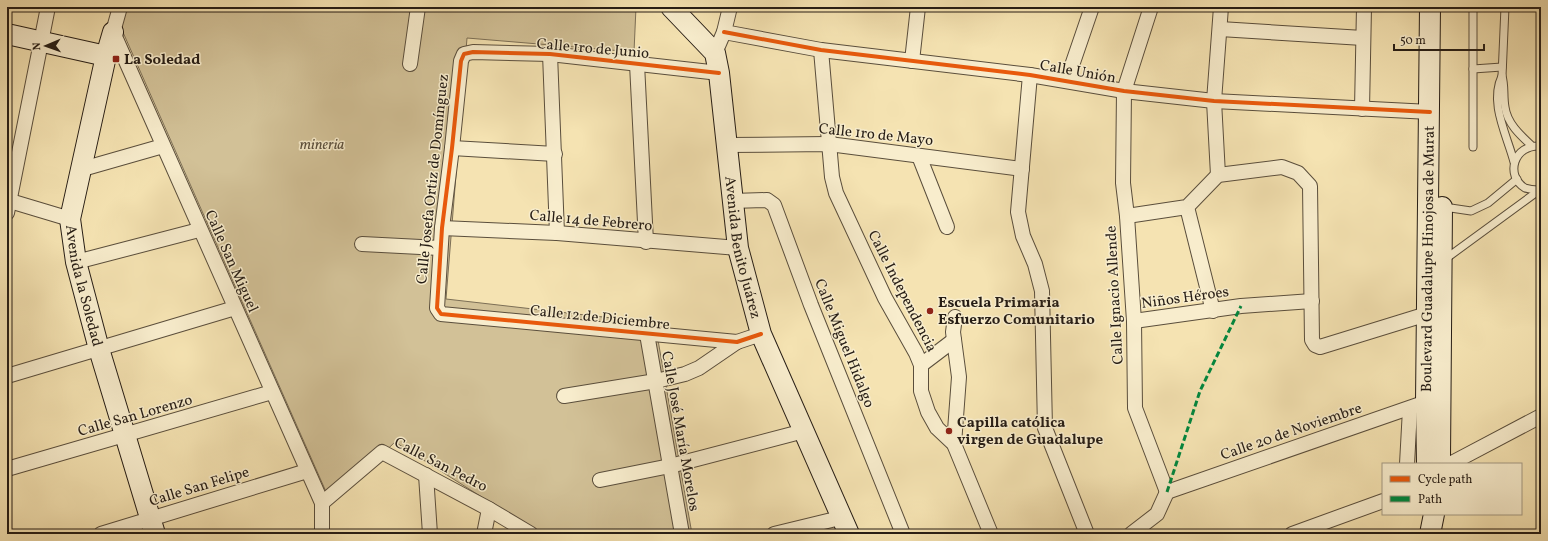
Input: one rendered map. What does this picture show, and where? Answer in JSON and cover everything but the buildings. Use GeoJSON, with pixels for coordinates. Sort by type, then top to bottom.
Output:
{"type":"FeatureCollection","features":[{"type":"Feature","properties":{"kind":"street"},"geometry":{"type":"LineString","coordinates":[[48,7],[8,207],[70,219]]}},
{"type":"Feature","properties":{"kind":"street"},"geometry":{"type":"LineString","coordinates":[[113,32],[120,7]]}},
{"type":"Feature","properties":{"kind":"street"},"geometry":{"type":"LineString","coordinates":[[410,64],[418,7]]}},
{"type":"Feature","properties":{"kind":"street"},"geometry":{"type":"LineString","coordinates":[[671,7],[715,53],[724,32],[730,7]]}},
{"type":"Feature","properties":{"kind":"street"},"geometry":{"type":"LineString","coordinates":[[912,61],[918,7]]}},
{"type":"Feature","properties":{"kind":"street"},"geometry":{"type":"LineString","coordinates":[[1067,80],[1092,7]]}},
{"type":"Feature","properties":{"kind":"street","name":"Calle Ignacio Allende"},"geometry":{"type":"LineString","coordinates":[[1151,7],[1124,91],[1123,183],[1127,216],[1134,321],[1135,408],[1166,492]]}},
{"type":"Feature","properties":{"kind":"street"},"geometry":{"type":"LineString","coordinates":[[1218,175],[1214,101],[1222,7]]}},
{"type":"Feature","properties":{"kind":"street"},"geometry":{"type":"LineString","coordinates":[[1362,109],[1364,7]]}},
{"type":"Feature","properties":{"kind":"street","name":"Boulevard Guadalupe Hinojosa de Murat"},"geometry":{"type":"LineString","coordinates":[[1427,463],[1418,405],[1427,314],[1430,7]]}},
{"type":"Feature","properties":{"kind":"street","name":"Boulevard Guadalupe Hinojosa de Murat"},"geometry":{"type":"LineString","coordinates":[[1440,463],[1442,7]]}},
{"type":"Feature","properties":{"kind":"street"},"geometry":{"type":"LineString","coordinates":[[1220,28],[1363,38]]}},
{"type":"Feature","properties":{"kind":"street","name":"Avenida la Soledad"},"geometry":{"type":"LineString","coordinates":[[113,32],[106,56],[70,219],[76,262],[99,349],[153,527]]}},
{"type":"Feature","properties":{"kind":"street","name":"Calle San Miguel"},"geometry":{"type":"LineString","coordinates":[[113,32],[164,146],[199,230],[322,503]]}},
{"type":"Feature","properties":{"kind":"street","name":"Calle Unión"},"geometry":{"type":"LineString","coordinates":[[724,32],[821,50],[1067,80],[1124,91],[1214,101],[1430,112]]}},
{"type":"Feature","properties":{"kind":"street"},"geometry":{"type":"LineString","coordinates":[[7,34],[106,56]]}},
{"type":"Feature","properties":{"kind":"street","name":"Calle Independencia"},"geometry":{"type":"LineString","coordinates":[[821,50],[832,177],[836,193],[885,298],[922,366],[921,391],[928,412],[937,428],[954,444],[991,534]]}},
{"type":"Feature","properties":{"kind":"street","name":"Calle 1ro de Junio"},"geometry":{"type":"LineString","coordinates":[[464,54],[473,52],[550,54],[719,73]]}},
{"type":"Feature","properties":{"kind":"street","name":"Avenida Benito Juárez"},"geometry":{"type":"LineString","coordinates":[[715,53],[719,73],[738,248],[761,334],[846,526]]}},
{"type":"Feature","properties":{"kind":"street","name":"Calle Josefa Ortiz de Domínguez"},"geometry":{"type":"LineString","coordinates":[[437,308],[442,228],[461,61],[464,54]]}},
{"type":"Feature","properties":{"kind":"street"},"geometry":{"type":"LineString","coordinates":[[550,54],[558,233]]}},
{"type":"Feature","properties":{"kind":"street"},"geometry":{"type":"LineString","coordinates":[[637,64],[646,242]]}},
{"type":"Feature","properties":{"kind":"street"},"geometry":{"type":"LineString","coordinates":[[1030,75],[1018,212],[1023,236],[1036,264],[1042,291],[1045,428],[1087,534]]}},
{"type":"Feature","properties":{"kind":"street","name":"Calle 1ro de Mayo"},"geometry":{"type":"LineString","coordinates":[[726,145],[829,144],[1022,169]]}},
{"type":"Feature","properties":{"kind":"street"},"geometry":{"type":"LineString","coordinates":[[80,170],[164,146]]}},
{"type":"Feature","properties":{"kind":"street"},"geometry":{"type":"LineString","coordinates":[[452,148],[555,154]]}},
{"type":"Feature","properties":{"kind":"street"},"geometry":{"type":"LineString","coordinates":[[919,156],[947,227]]}},
{"type":"Feature","properties":{"kind":"street"},"geometry":{"type":"LineString","coordinates":[[1127,216],[1186,207],[1218,175],[1282,167],[1298,173],[1310,186],[1312,340],[1315,345],[1320,347],[1427,314]]}},
{"type":"Feature","properties":{"kind":"street","name":"Calle Miguel Hidalgo"},"geometry":{"type":"LineString","coordinates":[[732,201],[767,200],[774,206],[811,304],[903,534]]}},
{"type":"Feature","properties":{"kind":"street"},"geometry":{"type":"LineString","coordinates":[[1186,207],[1213,311]]}},
{"type":"Feature","properties":{"kind":"street","name":"Calle 14 de Febrero"},"geometry":{"type":"LineString","coordinates":[[442,228],[558,233],[646,242],[738,248]]}},
{"type":"Feature","properties":{"kind":"street"},"geometry":{"type":"LineString","coordinates":[[76,262],[199,230]]}},
{"type":"Feature","properties":{"kind":"street"},"geometry":{"type":"LineString","coordinates":[[362,244],[440,248]]}},
{"type":"Feature","properties":{"kind":"street","name":"Niños Héroes"},"geometry":{"type":"LineString","coordinates":[[1134,321],[1241,306],[1312,301]]}},
{"type":"Feature","properties":{"kind":"street"},"geometry":{"type":"LineString","coordinates":[[7,376],[235,308]]}},
{"type":"Feature","properties":{"kind":"street","name":"Calle 12 de Diciembre"},"geometry":{"type":"LineString","coordinates":[[437,308],[441,314],[737,342],[761,334]]}},
{"type":"Feature","properties":{"kind":"street"},"geometry":{"type":"LineString","coordinates":[[954,444],[958,377],[953,332],[955,317]]}},
{"type":"Feature","properties":{"kind":"street","name":"Calle José María Morelos"},"geometry":{"type":"LineString","coordinates":[[647,334],[682,534]]}},
{"type":"Feature","properties":{"kind":"street"},"geometry":{"type":"LineString","coordinates":[[922,366],[954,340]]}},
{"type":"Feature","properties":{"kind":"street"},"geometry":{"type":"LineString","coordinates":[[564,396],[656,381],[699,368],[737,342]]}},
{"type":"Feature","properties":{"kind":"street","name":"Calle San Lorenzo"},"geometry":{"type":"LineString","coordinates":[[7,469],[125,436],[272,392]]}},
{"type":"Feature","properties":{"kind":"street"},"geometry":{"type":"LineString","coordinates":[[1406,463],[1418,405]]}},
{"type":"Feature","properties":{"kind":"street","name":"Calle 20 de Noviembre"},"geometry":{"type":"LineString","coordinates":[[1166,492],[1418,405]]}},
{"type":"Feature","properties":{"kind":"street"},"geometry":{"type":"LineString","coordinates":[[1452,463],[1541,416]]}},
{"type":"Feature","properties":{"kind":"street"},"geometry":{"type":"LineString","coordinates":[[600,480],[670,466],[804,431]]}},
{"type":"Feature","properties":{"kind":"street","name":"Calle San Pedro"},"geometry":{"type":"LineString","coordinates":[[322,503],[382,452],[489,509],[531,534]]}},
{"type":"Feature","properties":{"kind":"street","name":"Calle San Felipe"},"geometry":{"type":"LineString","coordinates":[[101,534],[153,527],[307,471]]}},
{"type":"Feature","properties":{"kind":"street"},"geometry":{"type":"LineString","coordinates":[[426,475],[430,534]]}},
{"type":"Feature","properties":{"kind":"street"},"geometry":{"type":"LineString","coordinates":[[1131,534],[1157,514],[1166,492]]}},
{"type":"Feature","properties":{"kind":"street"},"geometry":{"type":"LineString","coordinates":[[1292,534],[1382,501]]}},
{"type":"Feature","properties":{"kind":"street"},"geometry":{"type":"LineString","coordinates":[[322,503],[322,534]]}},
{"type":"Feature","properties":{"kind":"street"},"geometry":{"type":"LineString","coordinates":[[484,534],[489,509]]}},
{"type":"Feature","properties":{"kind":"street"},"geometry":{"type":"LineString","coordinates":[[1426,515],[1427,534]]}},
{"type":"Feature","properties":{"kind":"street"},"geometry":{"type":"LineString","coordinates":[[1430,534],[1434,515]]}},
{"type":"Feature","properties":{"kind":"street"},"geometry":{"type":"LineString","coordinates":[[774,534],[846,526]]}},
{"type":"Feature","properties":{"kind":"lane"},"geometry":{"type":"LineString","coordinates":[[1473,7],[1473,146]]}},
{"type":"Feature","properties":{"kind":"lane"},"geometry":{"type":"LineString","coordinates":[[1505,7],[1502,67],[1502,76],[1505,85],[1505,107],[1509,119],[1516,131],[1531,145]]}},
{"type":"Feature","properties":{"kind":"lane"},"geometry":{"type":"LineString","coordinates":[[1473,69],[1502,67]]}},
{"type":"Feature","properties":{"kind":"lane"},"geometry":{"type":"LineString","coordinates":[[1502,76],[1498,85],[1497,104],[1514,162],[1517,179],[1526,188],[1539,190]]}},
{"type":"Feature","properties":{"kind":"lane"},"geometry":{"type":"LineString","coordinates":[[1514,162],[1520,151],[1531,145],[1541,146]]}},
{"type":"Feature","properties":{"kind":"lane"},"geometry":{"type":"LineString","coordinates":[[1442,206],[1471,211],[1488,203],[1517,179]]}},
{"type":"Feature","properties":{"kind":"lane"},"geometry":{"type":"LineString","coordinates":[[1442,261],[1539,190]]}},
{"type":"Feature","properties":{"kind":"green space","name":"mineria"},"geometry":{"type":"Polygon","coordinates":[[[122,7],[636,7],[634,52],[467,38],[446,299],[655,323],[692,534],[540,534],[395,442],[331,503],[118,21],[122,7]]]}},
{"type":"Feature","properties":{"kind":"marked path"},"geometry":{"type":"LineString","coordinates":[[1167,492],[1200,391],[1241,306]]}},
{"type":"Feature","properties":{"kind":"cycle path"},"geometry":{"type":"LineString","coordinates":[[724,32],[821,50],[1030,75],[1124,91],[1214,101],[1430,112]]}},
{"type":"Feature","properties":{"kind":"cycle path"},"geometry":{"type":"LineString","coordinates":[[719,73],[550,54],[473,52],[464,54],[461,61],[442,228],[437,308],[441,314],[737,342],[761,334]]}},
{"type":"Feature","properties":{"kind":"place","name":"La Soledad"},"geometry":{"type":"Point","coordinates":[116,59]}},
{"type":"Feature","properties":{"kind":"place","name":"Escuela Primaria Esfuerzo Comunitario"},"geometry":{"type":"Point","coordinates":[930,311]}},
{"type":"Feature","properties":{"kind":"place","name":"Capilla católica virgen de Guadalupe"},"geometry":{"type":"Point","coordinates":[949,431]}}]}
